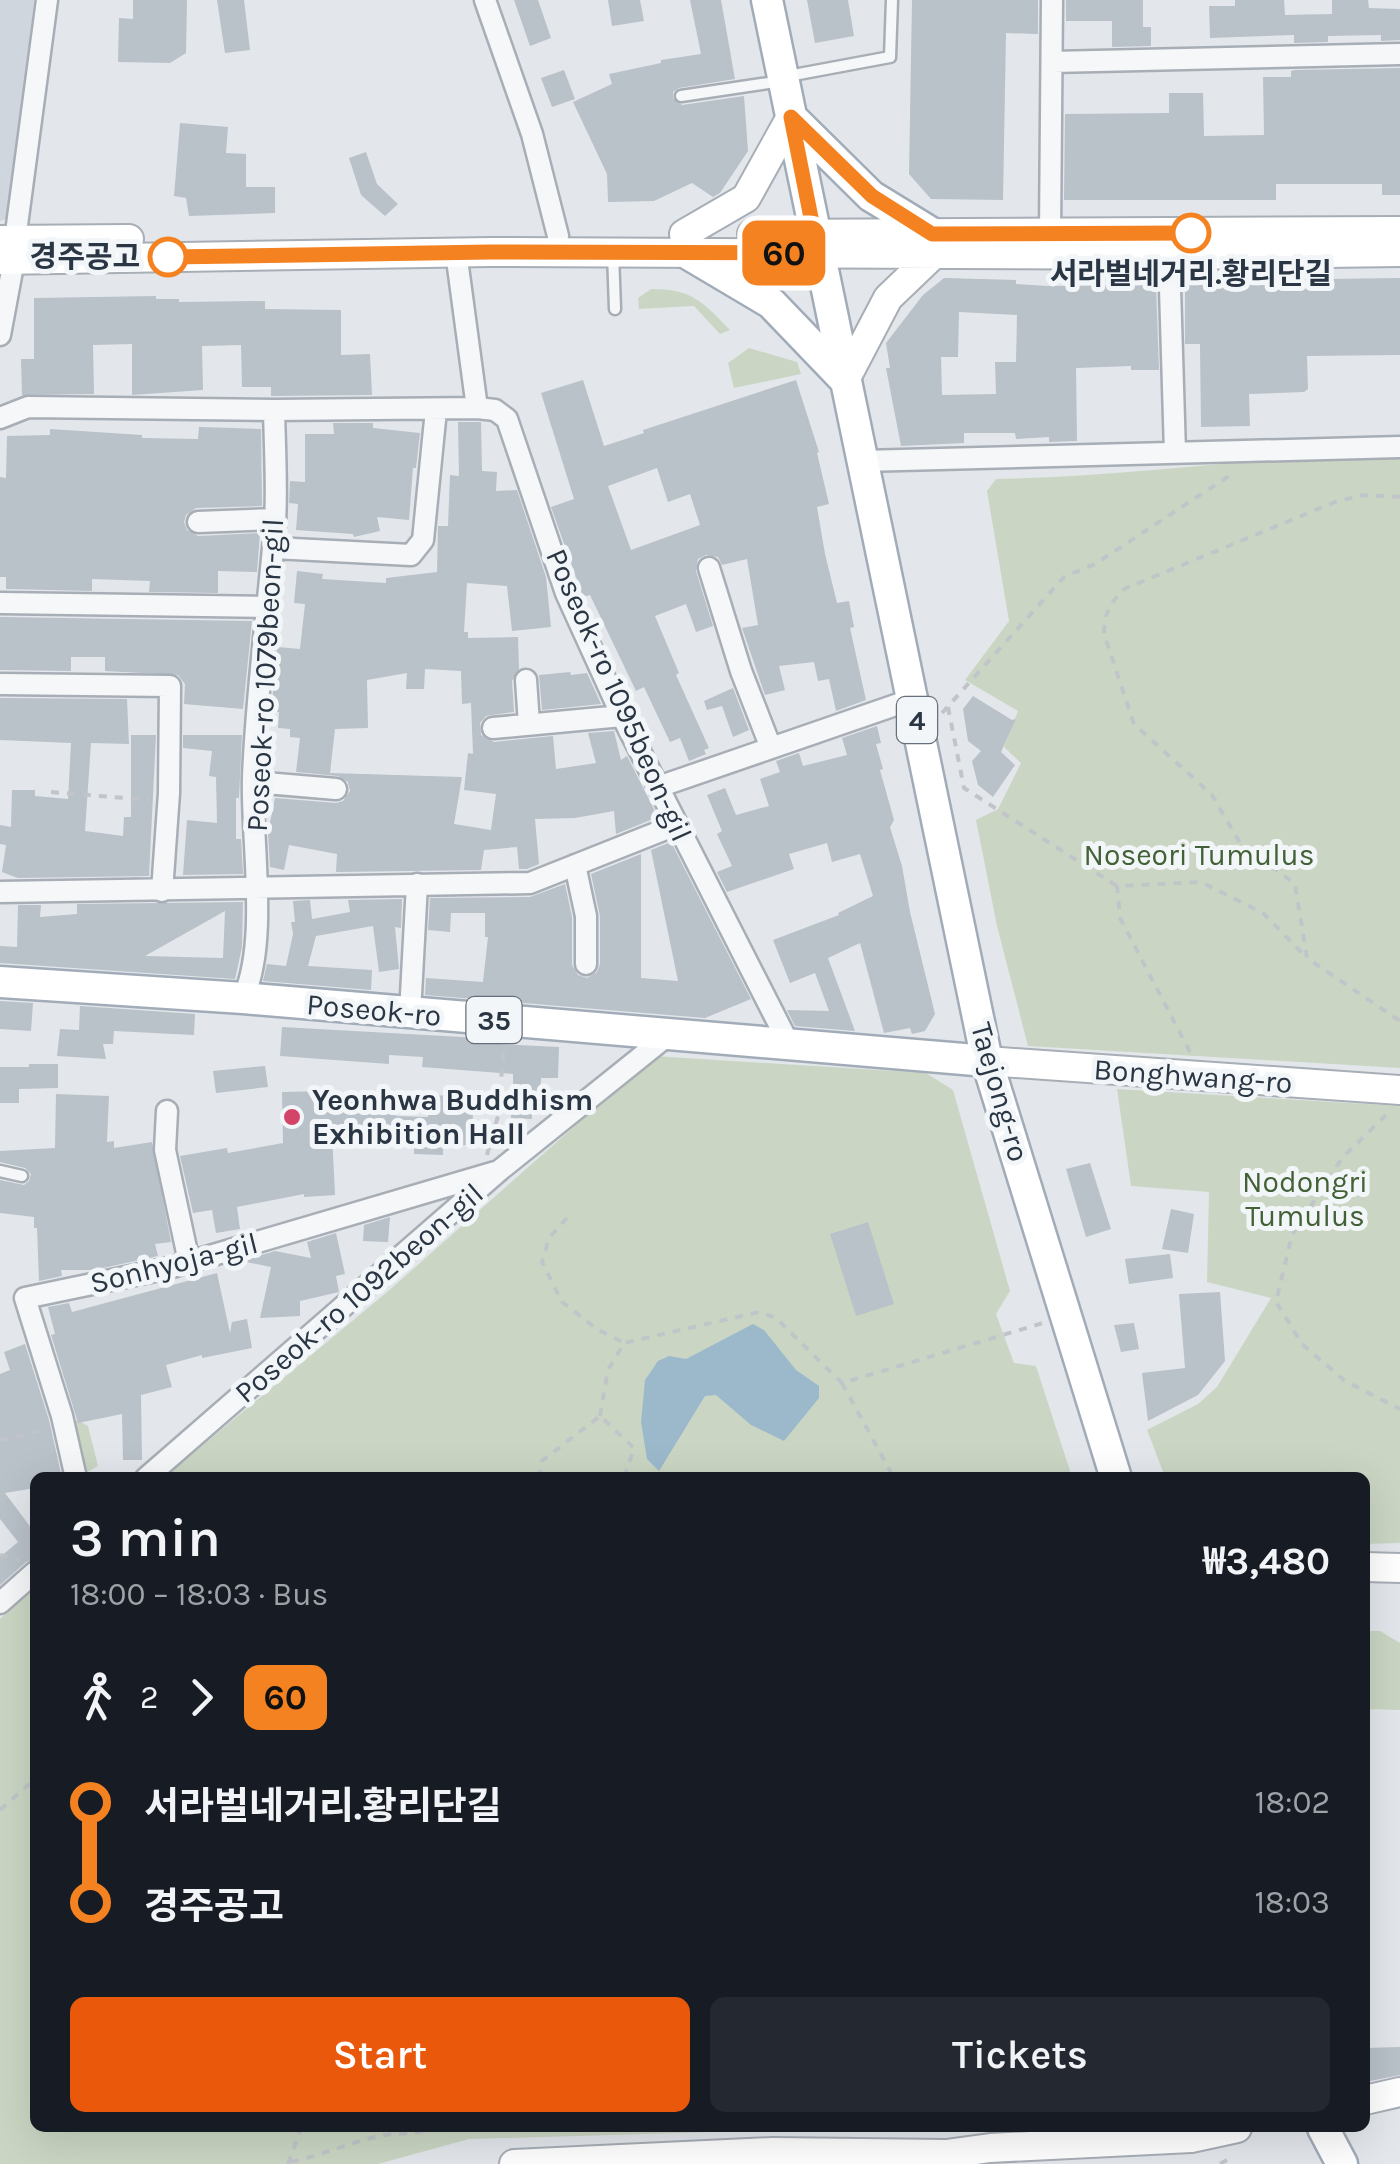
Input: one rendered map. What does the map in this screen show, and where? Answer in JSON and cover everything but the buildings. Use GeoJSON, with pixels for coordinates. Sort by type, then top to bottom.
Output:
{"type":"FeatureCollection","features":[{"type":"Feature","properties":{"kind":"main road","name":"Taejong-ro"},"geometry":{"type":"LineString","coordinates":[[767,0],[987,1061],[1114,1472]]}},
{"type":"Feature","properties":{"kind":"main road"},"geometry":{"type":"LineString","coordinates":[[791,117],[872,196],[933,244]]}},
{"type":"Feature","properties":{"kind":"main road"},"geometry":{"type":"LineString","coordinates":[[685,244],[771,303],[846,380]]}},
{"type":"Feature","properties":{"kind":"main road","name":"Poseok-ro"},"geometry":{"type":"LineString","coordinates":[[0,982],[243,998],[987,1061]]}},
{"type":"Feature","properties":{"kind":"main road"},"geometry":{"type":"LineString","coordinates":[[1325,2132],[1342,2164]]}},
{"type":"Feature","properties":{"kind":"street"},"geometry":{"type":"LineString","coordinates":[[0,335],[7,250],[47,0]]}},
{"type":"Feature","properties":{"kind":"street"},"geometry":{"type":"LineString","coordinates":[[485,0],[532,134],[558,236]]}},
{"type":"Feature","properties":{"kind":"street"},"geometry":{"type":"LineString","coordinates":[[1050,233],[1052,0]]}},
{"type":"Feature","properties":{"kind":"street"},"geometry":{"type":"LineString","coordinates":[[1052,62],[1400,54]]}},
{"type":"Feature","properties":{"kind":"street"},"geometry":{"type":"LineString","coordinates":[[685,244],[746,198],[791,117]]}},
{"type":"Feature","properties":{"kind":"street"},"geometry":{"type":"LineString","coordinates":[[846,380],[888,298],[933,244],[1050,233],[1400,231]]}},
{"type":"Feature","properties":{"kind":"street"},"geometry":{"type":"LineString","coordinates":[[7,250],[558,236],[613,244]]}},
{"type":"Feature","properties":{"kind":"street"},"geometry":{"type":"LineString","coordinates":[[7,250],[456,252],[613,244],[816,243],[1169,255],[1400,252]]}},
{"type":"Feature","properties":{"kind":"street"},"geometry":{"type":"LineString","coordinates":[[0,418],[28,407],[477,408],[456,252]]}},
{"type":"Feature","properties":{"kind":"street"},"geometry":{"type":"LineString","coordinates":[[1169,255],[1175,453]]}},
{"type":"Feature","properties":{"kind":"street","name":"Poseok-ro 1095beon-gil"},"geometry":{"type":"LineString","coordinates":[[477,408],[495,410],[508,420],[566,593],[622,716],[790,1046]]}},
{"type":"Feature","properties":{"kind":"street","name":"Poseok-ro 1079beon-gil"},"geometry":{"type":"LineString","coordinates":[[243,998],[252,980],[257,886],[253,782],[265,607],[274,548],[274,410]]}},
{"type":"Feature","properties":{"kind":"street"},"geometry":{"type":"LineString","coordinates":[[274,548],[412,556],[423,540],[436,410]]}},
{"type":"Feature","properties":{"kind":"street"},"geometry":{"type":"LineString","coordinates":[[862,461],[1263,454],[1400,447]]}},
{"type":"Feature","properties":{"kind":"street"},"geometry":{"type":"LineString","coordinates":[[198,522],[275,519]]}},
{"type":"Feature","properties":{"kind":"street"},"geometry":{"type":"LineString","coordinates":[[709,568],[740,671],[771,748]]}},
{"type":"Feature","properties":{"kind":"street"},"geometry":{"type":"LineString","coordinates":[[0,603],[265,607]]}},
{"type":"Feature","properties":{"kind":"street"},"geometry":{"type":"LineString","coordinates":[[526,680],[529,724]]}},
{"type":"Feature","properties":{"kind":"street"},"geometry":{"type":"LineString","coordinates":[[0,684],[170,686],[162,890]]}},
{"type":"Feature","properties":{"kind":"street"},"geometry":{"type":"LineString","coordinates":[[658,787],[913,699]]}},
{"type":"Feature","properties":{"kind":"street"},"geometry":{"type":"LineString","coordinates":[[493,728],[622,716]]}},
{"type":"Feature","properties":{"kind":"street"},"geometry":{"type":"LineString","coordinates":[[253,782],[336,789]]}},
{"type":"Feature","properties":{"kind":"street"},"geometry":{"type":"LineString","coordinates":[[0,892],[530,883],[676,825]]}},
{"type":"Feature","properties":{"kind":"street"},"geometry":{"type":"LineString","coordinates":[[575,865],[586,916],[586,964]]}},
{"type":"Feature","properties":{"kind":"street"},"geometry":{"type":"LineString","coordinates":[[410,1013],[417,884]]}},
{"type":"Feature","properties":{"kind":"street","name":"Poseok-ro 1092beon-gil"},"geometry":{"type":"LineString","coordinates":[[153,1472],[490,1173],[667,1036]]}},
{"type":"Feature","properties":{"kind":"street","name":"Bonghwang-ro"},"geometry":{"type":"LineString","coordinates":[[987,1061],[1203,1077],[1394,1101]]}},
{"type":"Feature","properties":{"kind":"street"},"geometry":{"type":"LineString","coordinates":[[167,1111],[165,1150],[189,1262]]}},
{"type":"Feature","properties":{"kind":"street","name":"Sonhyoja-gil"},"geometry":{"type":"LineString","coordinates":[[75,1472],[25,1298],[189,1262],[490,1173]]}},
{"type":"Feature","properties":{"kind":"street"},"geometry":{"type":"LineString","coordinates":[[1370,1567],[1400,1568]]}},
{"type":"Feature","properties":{"kind":"street"},"geometry":{"type":"LineString","coordinates":[[0,1603],[30,1576]]}},
{"type":"Feature","properties":{"kind":"street"},"geometry":{"type":"LineString","coordinates":[[1370,2099],[1400,2092]]}},
{"type":"Feature","properties":{"kind":"street"},"geometry":{"type":"LineString","coordinates":[[514,2164],[772,2152],[946,2154],[990,2148],[1190,2138],[1218,2132]]}},
{"type":"Feature","properties":{"kind":"lane"},"geometry":{"type":"LineString","coordinates":[[681,96],[890,57],[892,0]]}},
{"type":"Feature","properties":{"kind":"lane"},"geometry":{"type":"LineString","coordinates":[[613,244],[616,309]]}},
{"type":"Feature","properties":{"kind":"lane"},"geometry":{"type":"LineString","coordinates":[[0,1171],[22,1176]]}},
{"type":"Feature","properties":{"kind":"path"},"geometry":{"type":"LineString","coordinates":[[921,738],[1064,577],[1095,564],[1263,454]]}},
{"type":"Feature","properties":{"kind":"path"},"geometry":{"type":"LineString","coordinates":[[1307,958],[1295,884],[1240,843],[1212,795],[1134,724],[1104,634],[1104,620],[1109,604],[1124,589],[1335,502],[1364,495],[1400,497]]}},
{"type":"Feature","properties":{"kind":"path"},"geometry":{"type":"LineString","coordinates":[[948,707],[964,788],[1117,886],[1201,882],[1264,912],[1307,958],[1400,1020]]}},
{"type":"Feature","properties":{"kind":"path"},"geometry":{"type":"LineString","coordinates":[[51,792],[168,801]]}},
{"type":"Feature","properties":{"kind":"path"},"geometry":{"type":"LineString","coordinates":[[1117,886],[1120,918],[1203,1077]]}},
{"type":"Feature","properties":{"kind":"path"},"geometry":{"type":"LineString","coordinates":[[490,1173],[504,1072],[504,1021]]}},
{"type":"Feature","properties":{"kind":"path"},"geometry":{"type":"LineString","coordinates":[[1394,1101],[1342,1158],[1292,1235],[1276,1302],[1302,1344],[1345,1381],[1400,1409]]}},
{"type":"Feature","properties":{"kind":"path"},"geometry":{"type":"LineString","coordinates":[[567,1218],[549,1238],[542,1262],[562,1302],[597,1329],[624,1343],[760,1312],[776,1318],[842,1383],[891,1472]]}},
{"type":"Feature","properties":{"kind":"path"},"geometry":{"type":"LineString","coordinates":[[842,1383],[1067,1316]]}},
{"type":"Feature","properties":{"kind":"path"},"geometry":{"type":"LineString","coordinates":[[540,1472],[542,1461],[600,1416],[608,1370],[624,1343]]}},
{"type":"Feature","properties":{"kind":"path"},"geometry":{"type":"LineString","coordinates":[[600,1416],[634,1448],[626,1472]]}},
{"type":"Feature","properties":{"kind":"path"},"geometry":{"type":"LineString","coordinates":[[0,1440],[64,1424]]}},
{"type":"Feature","properties":{"kind":"path"},"geometry":{"type":"LineString","coordinates":[[0,1810],[30,1783]]}},
{"type":"Feature","properties":{"kind":"path"},"geometry":{"type":"LineString","coordinates":[[289,2163],[300,2132]]}},
{"type":"Feature","properties":{"kind":"path"},"geometry":{"type":"LineString","coordinates":[[289,2163],[386,2134],[421,2132]]}},
{"type":"Feature","properties":{"kind":"path"},"geometry":{"type":"LineString","coordinates":[[1220,2164],[1229,2159]]}},
{"type":"Feature","properties":{"kind":"shaded area"},"geometry":{"type":"Polygon","coordinates":[[[0,0],[34,0],[10,218],[0,221],[0,0]]]}},
{"type":"Feature","properties":{"kind":"green space"},"geometry":{"type":"Polygon","coordinates":[[[651,289],[687,294],[712,311],[730,330],[720,334],[694,306],[639,309],[638,298],[651,289]]]}},
{"type":"Feature","properties":{"kind":"green space"},"geometry":{"type":"Polygon","coordinates":[[[749,348],[797,362],[801,374],[734,388],[728,363],[749,348]]]}},
{"type":"Feature","properties":{"kind":"green space","name":"Noseori Tumulus"},"geometry":{"type":"Polygon","coordinates":[[[1400,454],[1400,1068],[1028,1046],[997,926],[976,820],[998,809],[1021,763],[1004,747],[1018,711],[965,680],[1009,621],[987,491],[996,479],[1400,454]]]}},
{"type":"Feature","properties":{"kind":"green space"},"geometry":{"type":"Polygon","coordinates":[[[654,1056],[926,1073],[953,1090],[1010,1291],[996,1314],[1014,1363],[1036,1366],[1070,1472],[170,1472],[386,1293],[654,1056]]]}},
{"type":"Feature","properties":{"kind":"green space","name":"Nodongri Tumulus"},"geometry":{"type":"Polygon","coordinates":[[[1117,1089],[1400,1106],[1400,1543],[1370,1544],[1370,1472],[1163,1472],[1147,1430],[1198,1404],[1217,1387],[1271,1298],[1207,1282],[1209,1192],[1131,1186],[1117,1089]]]}},
{"type":"Feature","properties":{"kind":"green space"},"geometry":{"type":"Polygon","coordinates":[[[78,1420],[88,1426],[98,1466],[88,1472],[83,1472],[70,1422],[78,1420]]]}},
{"type":"Feature","properties":{"kind":"green space"},"geometry":{"type":"Polygon","coordinates":[[[30,1591],[30,2132],[713,2132],[469,2139],[378,2164],[0,2164],[0,1619],[30,1591]]]}},
{"type":"Feature","properties":{"kind":"green space"},"geometry":{"type":"Polygon","coordinates":[[[1370,1631],[1380,1631],[1400,1643],[1400,1710],[1370,1709],[1370,1631]]]}},
{"type":"Feature","properties":{"kind":"water"},"geometry":{"type":"Polygon","coordinates":[[[753,1324],[764,1330],[796,1370],[819,1386],[819,1398],[784,1441],[751,1425],[716,1395],[705,1396],[659,1471],[647,1459],[641,1422],[645,1380],[658,1361],[669,1356],[686,1359],[753,1324]]]}},
{"type":"Feature","properties":{"kind":"bus line","name":"60"},"geometry":{"type":"LineString","coordinates":[[168,257],[490,252],[818,253],[791,117],[872,196],[932,234],[1191,233]]}},
{"type":"Feature","properties":{"kind":"place","name":"서라벌네거리.황리단길"},"geometry":{"type":"Point","coordinates":[1191,233]}},
{"type":"Feature","properties":{"kind":"place","name":"경주공고"},"geometry":{"type":"Point","coordinates":[168,257]}},
{"type":"Feature","properties":{"kind":"place","name":"Yeonhwa Buddhism Exhibition Hall"},"geometry":{"type":"Point","coordinates":[292,1117]}}]}
